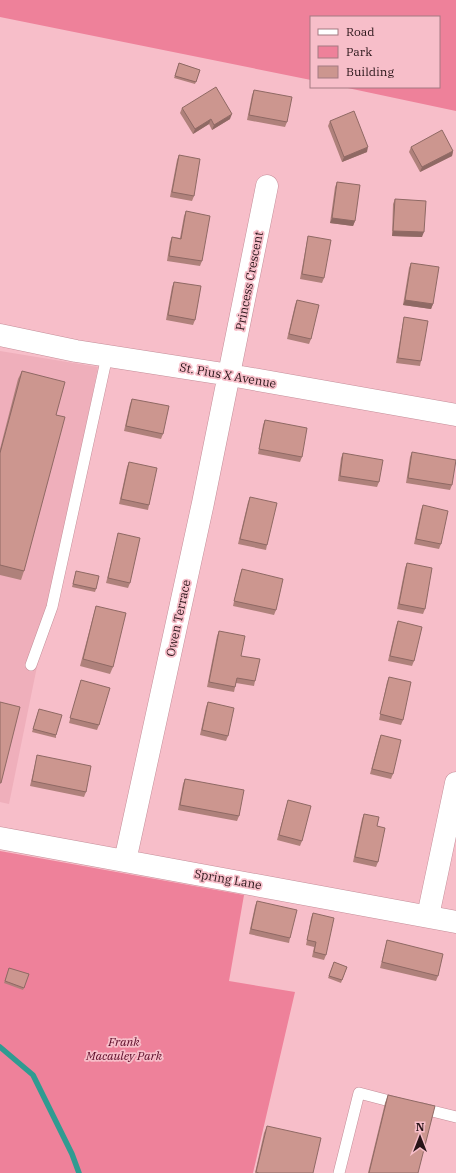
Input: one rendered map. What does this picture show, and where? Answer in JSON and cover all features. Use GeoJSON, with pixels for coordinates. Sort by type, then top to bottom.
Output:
{"type":"FeatureCollection","features":[{"type":"Feature","properties":{"kind":"street","name":"Princess Crescent"},"geometry":{"type":"LineString","coordinates":[[230,375],[267,186]]}},
{"type":"Feature","properties":{"kind":"street","name":"St. Pius X Avenue"},"geometry":{"type":"LineString","coordinates":[[0,335],[107,356],[230,375],[456,415]]}},
{"type":"Feature","properties":{"kind":"street","name":"Owen Terrace"},"geometry":{"type":"LineString","coordinates":[[125,861],[230,375]]}},
{"type":"Feature","properties":{"kind":"street"},"geometry":{"type":"LineString","coordinates":[[428,916],[456,783]]}},
{"type":"Feature","properties":{"kind":"street","name":"Spring Lane"},"geometry":{"type":"LineString","coordinates":[[0,838],[456,922]]}},
{"type":"Feature","properties":{"kind":"lane"},"geometry":{"type":"LineString","coordinates":[[31,665],[52,607],[107,356]]}},
{"type":"Feature","properties":{"kind":"lane"},"geometry":{"type":"LineString","coordinates":[[339,1173],[359,1093],[456,1117]]}},
{"type":"Feature","properties":{"kind":"shaded area"},"geometry":{"type":"Polygon","coordinates":[[[0,351],[98,367],[9,804],[0,802],[0,351]]]}},
{"type":"Feature","properties":{"kind":"green space"},"geometry":{"type":"Polygon","coordinates":[[[0,0],[456,0],[456,111],[348,88],[440,88],[440,16],[310,16],[310,80],[0,17],[0,0]]]}},
{"type":"Feature","properties":{"kind":"green space","name":"Frank Macauley Park"},"geometry":{"type":"Polygon","coordinates":[[[0,851],[244,895],[229,981],[295,992],[253,1173],[0,1173],[0,851]]]}},
{"type":"Feature","properties":{"kind":"building"},"geometry":{"type":"Polygon","coordinates":[[[179,63],[200,70],[196,82],[175,76],[179,63]]]}},
{"type":"Feature","properties":{"kind":"building"},"geometry":{"type":"Polygon","coordinates":[[[216,87],[232,114],[214,125],[211,119],[195,129],[182,108],[216,87]]]}},
{"type":"Feature","properties":{"kind":"building"},"geometry":{"type":"Polygon","coordinates":[[[254,90],[292,97],[287,122],[249,115],[254,90]]]}},
{"type":"Feature","properties":{"kind":"building"},"geometry":{"type":"Polygon","coordinates":[[[354,111],[368,147],[344,157],[330,121],[354,111]]]}},
{"type":"Feature","properties":{"kind":"building"},"geometry":{"type":"Polygon","coordinates":[[[442,130],[453,151],[422,167],[411,147],[442,130]]]}},
{"type":"Feature","properties":{"kind":"building"},"geometry":{"type":"Polygon","coordinates":[[[179,155],[200,159],[194,196],[172,192],[179,155]]]}},
{"type":"Feature","properties":{"kind":"building"},"geometry":{"type":"Polygon","coordinates":[[[337,182],[360,185],[355,221],[332,218],[337,182]]]}},
{"type":"Feature","properties":{"kind":"building"},"geometry":{"type":"Polygon","coordinates":[[[395,199],[426,201],[424,232],[393,231],[395,199]]]}},
{"type":"Feature","properties":{"kind":"building"},"geometry":{"type":"Polygon","coordinates":[[[186,211],[210,216],[202,261],[169,256],[172,237],[181,239],[186,211]]]}},
{"type":"Feature","properties":{"kind":"building"},"geometry":{"type":"Polygon","coordinates":[[[308,236],[331,240],[324,278],[302,274],[308,236]]]}},
{"type":"Feature","properties":{"kind":"building"},"geometry":{"type":"Polygon","coordinates":[[[411,263],[439,267],[433,304],[405,300],[411,263]]]}},
{"type":"Feature","properties":{"kind":"building"},"geometry":{"type":"Polygon","coordinates":[[[174,282],[201,286],[195,320],[168,315],[174,282]]]}},
{"type":"Feature","properties":{"kind":"building"},"geometry":{"type":"Polygon","coordinates":[[[297,300],[319,305],[311,339],[289,334],[297,300]]]}},
{"type":"Feature","properties":{"kind":"building"},"geometry":{"type":"Polygon","coordinates":[[[404,317],[428,321],[421,361],[398,358],[404,317]]]}},
{"type":"Feature","properties":{"kind":"building"},"geometry":{"type":"Polygon","coordinates":[[[22,371],[65,382],[56,415],[65,417],[24,571],[0,565],[0,453],[22,371]]]}},
{"type":"Feature","properties":{"kind":"building"},"geometry":{"type":"Polygon","coordinates":[[[132,399],[169,406],[163,434],[126,426],[132,399]]]}},
{"type":"Feature","properties":{"kind":"building"},"geometry":{"type":"Polygon","coordinates":[[[265,420],[307,428],[302,457],[259,449],[265,420]]]}},
{"type":"Feature","properties":{"kind":"building"},"geometry":{"type":"Polygon","coordinates":[[[412,452],[456,460],[452,485],[408,478],[412,452]]]}},
{"type":"Feature","properties":{"kind":"building"},"geometry":{"type":"Polygon","coordinates":[[[343,453],[383,460],[379,482],[340,476],[343,453]]]}},
{"type":"Feature","properties":{"kind":"building"},"geometry":{"type":"Polygon","coordinates":[[[129,462],[157,468],[149,505],[121,499],[129,462]]]}},
{"type":"Feature","properties":{"kind":"building"},"geometry":{"type":"Polygon","coordinates":[[[250,497],[277,503],[267,545],[240,539],[250,497]]]}},
{"type":"Feature","properties":{"kind":"building"},"geometry":{"type":"Polygon","coordinates":[[[423,505],[448,511],[441,544],[416,539],[423,505]]]}},
{"type":"Feature","properties":{"kind":"building"},"geometry":{"type":"Polygon","coordinates":[[[118,533],[140,538],[130,583],[108,578],[118,533]]]}},
{"type":"Feature","properties":{"kind":"building"},"geometry":{"type":"Polygon","coordinates":[[[407,563],[432,568],[425,609],[399,604],[407,563]]]}},
{"type":"Feature","properties":{"kind":"building"},"geometry":{"type":"Polygon","coordinates":[[[242,569],[283,579],[276,610],[234,601],[242,569]]]}},
{"type":"Feature","properties":{"kind":"building"},"geometry":{"type":"Polygon","coordinates":[[[76,571],[99,576],[96,589],[73,584],[76,571]]]}},
{"type":"Feature","properties":{"kind":"building"},"geometry":{"type":"Polygon","coordinates":[[[96,606],[126,613],[113,667],[83,659],[96,606]]]}},
{"type":"Feature","properties":{"kind":"building"},"geometry":{"type":"Polygon","coordinates":[[[398,621],[422,627],[414,661],[390,656],[398,621]]]}},
{"type":"Feature","properties":{"kind":"building"},"geometry":{"type":"Polygon","coordinates":[[[219,631],[245,636],[241,656],[260,659],[255,681],[237,678],[235,687],[209,682],[219,631]]]}},
{"type":"Feature","properties":{"kind":"building"},"geometry":{"type":"Polygon","coordinates":[[[389,677],[411,682],[403,720],[380,714],[389,677]]]}},
{"type":"Feature","properties":{"kind":"building"},"geometry":{"type":"Polygon","coordinates":[[[81,680],[110,688],[99,725],[70,718],[81,680]]]}},
{"type":"Feature","properties":{"kind":"building"},"geometry":{"type":"Polygon","coordinates":[[[0,702],[20,707],[1,783],[0,783],[0,702]]]}},
{"type":"Feature","properties":{"kind":"building"},"geometry":{"type":"Polygon","coordinates":[[[208,702],[234,708],[228,736],[202,730],[208,702]]]}},
{"type":"Feature","properties":{"kind":"building"},"geometry":{"type":"Polygon","coordinates":[[[39,709],[62,715],[56,735],[33,729],[39,709]]]}},
{"type":"Feature","properties":{"kind":"building"},"geometry":{"type":"Polygon","coordinates":[[[381,735],[401,740],[393,774],[372,769],[381,735]]]}},
{"type":"Feature","properties":{"kind":"building"},"geometry":{"type":"Polygon","coordinates":[[[37,755],[91,766],[86,792],[32,781],[37,755]]]}},
{"type":"Feature","properties":{"kind":"building"},"geometry":{"type":"Polygon","coordinates":[[[185,779],[244,790],[239,816],[180,805],[185,779]]]}},
{"type":"Feature","properties":{"kind":"building"},"geometry":{"type":"Polygon","coordinates":[[[288,800],[311,806],[302,841],[279,835],[288,800]]]}},
{"type":"Feature","properties":{"kind":"building"},"geometry":{"type":"Polygon","coordinates":[[[364,814],[379,817],[377,826],[385,828],[378,862],[355,857],[364,814]]]}},
{"type":"Feature","properties":{"kind":"building"},"geometry":{"type":"Polygon","coordinates":[[[257,901],[297,910],[290,938],[251,929],[257,901]]]}},
{"type":"Feature","properties":{"kind":"building"},"geometry":{"type":"Polygon","coordinates":[[[313,913],[334,918],[326,955],[314,952],[316,942],[307,940],[313,913]]]}},
{"type":"Feature","properties":{"kind":"building"},"geometry":{"type":"Polygon","coordinates":[[[387,940],[443,954],[438,976],[382,962],[387,940]]]}},
{"type":"Feature","properties":{"kind":"building"},"geometry":{"type":"Polygon","coordinates":[[[334,962],[347,967],[342,980],[329,976],[334,962]]]}},
{"type":"Feature","properties":{"kind":"building"},"geometry":{"type":"Polygon","coordinates":[[[9,968],[29,974],[24,988],[5,981],[9,968]]]}},
{"type":"Feature","properties":{"kind":"building"},"geometry":{"type":"Polygon","coordinates":[[[388,1095],[435,1106],[418,1173],[369,1173],[388,1095]]]}},
{"type":"Feature","properties":{"kind":"building"},"geometry":{"type":"Polygon","coordinates":[[[267,1126],[321,1138],[313,1173],[256,1172],[267,1126]]]}},
{"type":"Feature","properties":{"kind":"waterway"},"geometry":{"type":"LineString","coordinates":[[0,1047],[33,1075],[72,1154],[79,1173]]}}]}
